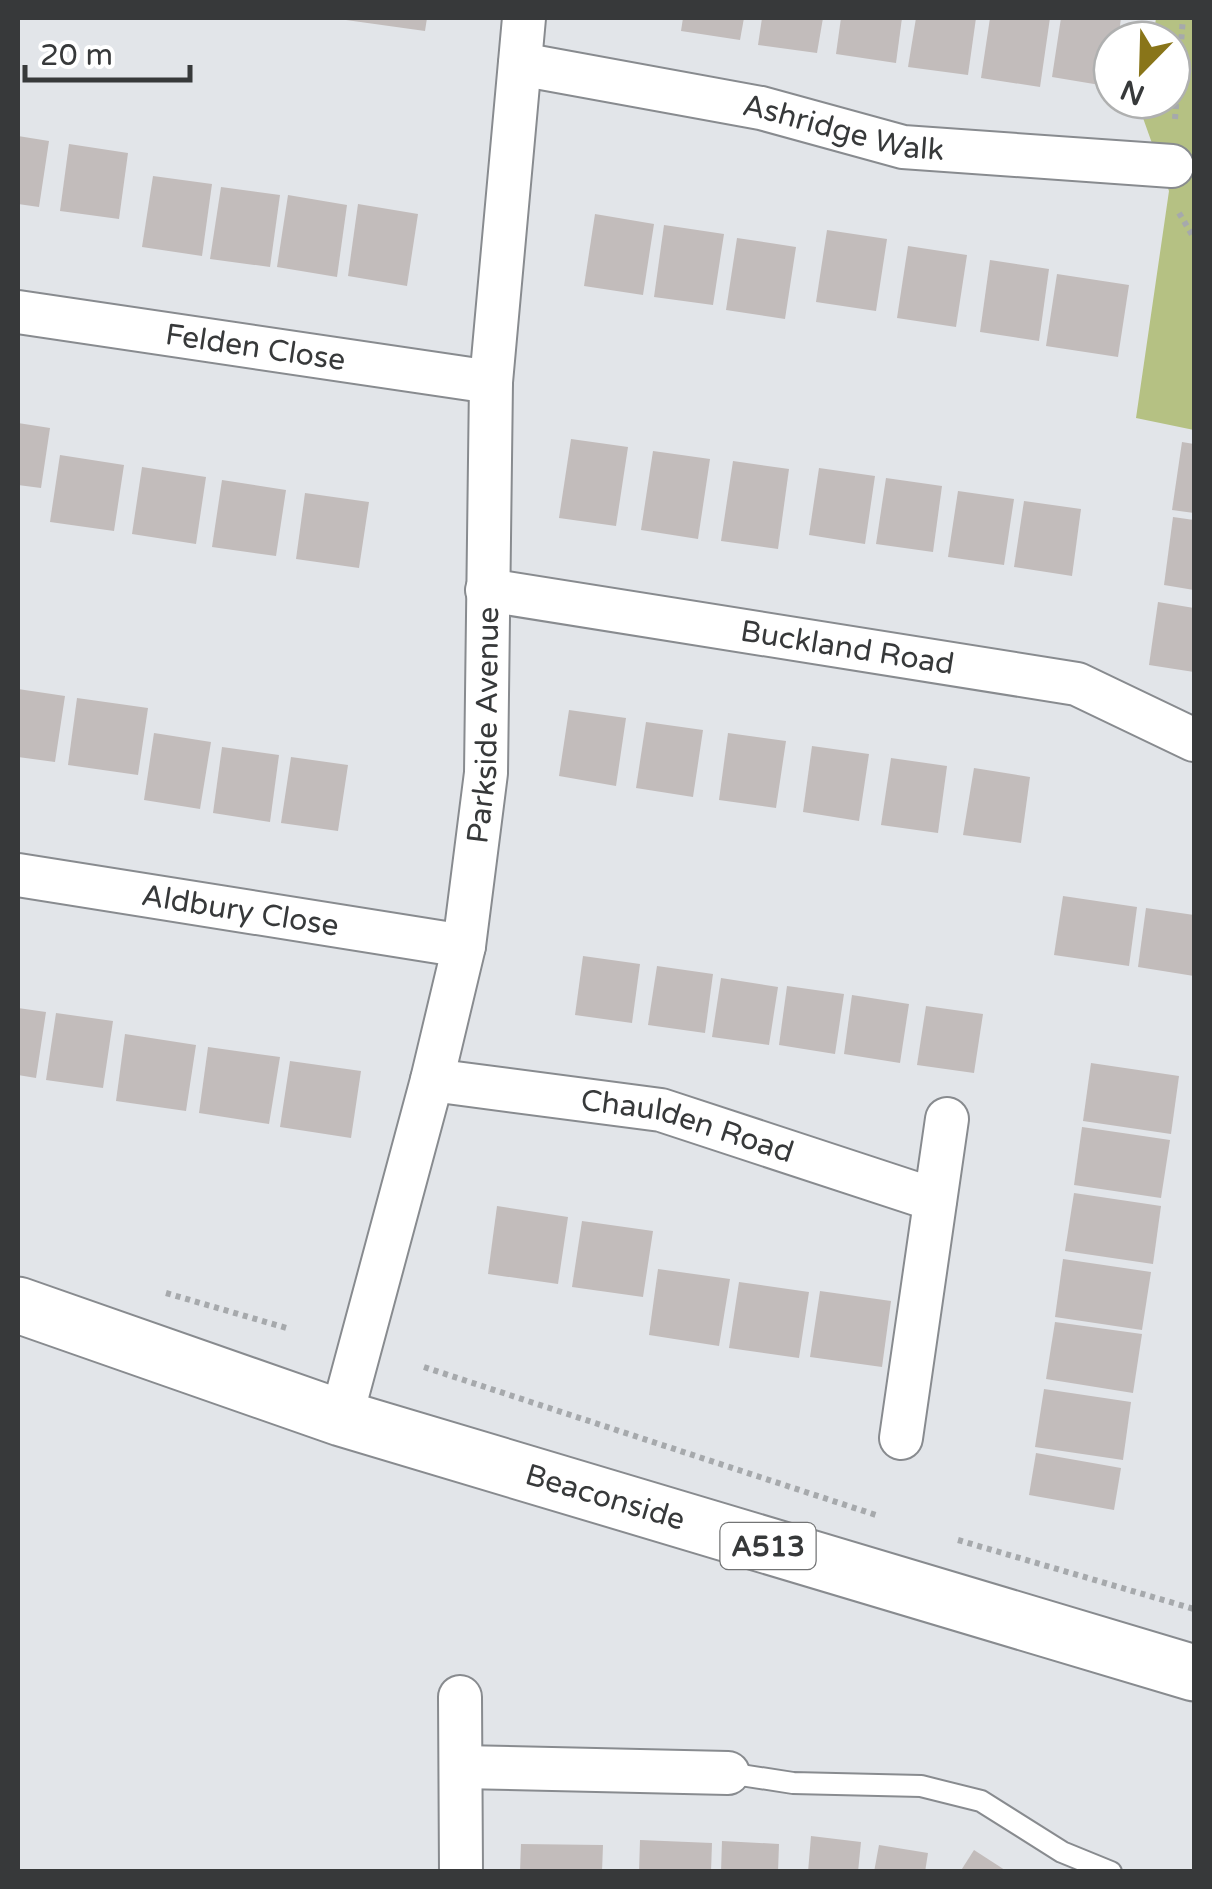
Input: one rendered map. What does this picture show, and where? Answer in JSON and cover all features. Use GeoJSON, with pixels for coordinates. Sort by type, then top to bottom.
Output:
{"type":"FeatureCollection","features":[{"type":"Feature","properties":{"kind":"highway","name":"Beaconside"},"geometry":{"type":"LineString","coordinates":[[18,1305],[341,1418],[1194,1673]]}},
{"type":"Feature","properties":{"kind":"street","name":"Parkside Avenue"},"geometry":{"type":"LineString","coordinates":[[341,1418],[464,946],[486,773],[491,382],[524,18]]}},
{"type":"Feature","properties":{"kind":"street","name":"Ashridge Walk"},"geometry":{"type":"LineString","coordinates":[[520,64],[761,108],[902,147],[1172,166]]}},
{"type":"Feature","properties":{"kind":"street","name":"Felden Close"},"geometry":{"type":"LineString","coordinates":[[18,312],[491,382]]}},
{"type":"Feature","properties":{"kind":"street","name":"Buckland Road"},"geometry":{"type":"LineString","coordinates":[[487,590],[1076,684],[1194,740]]}},
{"type":"Feature","properties":{"kind":"street","name":"Aldbury Close"},"geometry":{"type":"LineString","coordinates":[[18,875],[464,946]]}},
{"type":"Feature","properties":{"kind":"street","name":"Chaulden Road"},"geometry":{"type":"LineString","coordinates":[[432,1080],[661,1110],[936,1200]]}},
{"type":"Feature","properties":{"kind":"street"},"geometry":{"type":"LineString","coordinates":[[901,1438],[947,1119]]}},
{"type":"Feature","properties":{"kind":"street"},"geometry":{"type":"LineString","coordinates":[[460,1697],[461,1872]]}},
{"type":"Feature","properties":{"kind":"street"},"geometry":{"type":"LineString","coordinates":[[461,1767],[728,1773]]}},
{"type":"Feature","properties":{"kind":"lane"},"geometry":{"type":"LineString","coordinates":[[728,1773],[792,1783],[921,1786],[982,1802],[1062,1852],[1111,1872]]}},
{"type":"Feature","properties":{"kind":"path"},"geometry":{"type":"LineString","coordinates":[[1172,166],[1184,18]]}},
{"type":"Feature","properties":{"kind":"path"},"geometry":{"type":"LineString","coordinates":[[156,1289],[290,1329]]}},
{"type":"Feature","properties":{"kind":"path"},"geometry":{"type":"LineString","coordinates":[[424,1367],[885,1518]]}},
{"type":"Feature","properties":{"kind":"path"},"geometry":{"type":"LineString","coordinates":[[941,1534],[1194,1609]]}},
{"type":"Feature","properties":{"kind":"green space"},"geometry":{"type":"Polygon","coordinates":[[[1194,18],[1194,430],[1136,418],[1169,191],[1144,120],[1192,120],[1192,20],[1156,20],[1194,18]]]}},
{"type":"Feature","properties":{"kind":"building"},"geometry":{"type":"Polygon","coordinates":[[[346,18],[427,18],[425,31],[346,18]]]}},
{"type":"Feature","properties":{"kind":"building"},"geometry":{"type":"Polygon","coordinates":[[[683,18],[744,18],[740,40],[681,31],[683,18]]]}},
{"type":"Feature","properties":{"kind":"building"},"geometry":{"type":"Polygon","coordinates":[[[762,18],[823,18],[817,53],[758,45],[762,18]]]}},
{"type":"Feature","properties":{"kind":"building"},"geometry":{"type":"Polygon","coordinates":[[[841,18],[902,18],[896,63],[836,54],[841,18]]]}},
{"type":"Feature","properties":{"kind":"building"},"geometry":{"type":"Polygon","coordinates":[[[916,18],[976,18],[968,75],[908,67],[916,18]]]}},
{"type":"Feature","properties":{"kind":"building"},"geometry":{"type":"Polygon","coordinates":[[[990,18],[1050,18],[1040,87],[981,78],[990,18]]]}},
{"type":"Feature","properties":{"kind":"building"},"geometry":{"type":"Polygon","coordinates":[[[1061,18],[1121,18],[1092,20],[1092,84],[1052,77],[1061,18]]]}},
{"type":"Feature","properties":{"kind":"building"},"geometry":{"type":"Polygon","coordinates":[[[18,136],[49,141],[39,207],[18,204],[18,136]]]}},
{"type":"Feature","properties":{"kind":"building"},"geometry":{"type":"Polygon","coordinates":[[[69,144],[128,153],[119,219],[60,211],[69,144]]]}},
{"type":"Feature","properties":{"kind":"building"},"geometry":{"type":"Polygon","coordinates":[[[153,176],[212,184],[202,256],[142,247],[153,176]]]}},
{"type":"Feature","properties":{"kind":"building"},"geometry":{"type":"Polygon","coordinates":[[[221,187],[280,195],[270,267],[210,259],[221,187]]]}},
{"type":"Feature","properties":{"kind":"building"},"geometry":{"type":"Polygon","coordinates":[[[288,195],[347,205],[337,277],[277,267],[288,195]]]}},
{"type":"Feature","properties":{"kind":"building"},"geometry":{"type":"Polygon","coordinates":[[[358,204],[418,214],[407,286],[348,276],[358,204]]]}},
{"type":"Feature","properties":{"kind":"building"},"geometry":{"type":"Polygon","coordinates":[[[595,214],[654,224],[643,295],[584,286],[595,214]]]}},
{"type":"Feature","properties":{"kind":"building"},"geometry":{"type":"Polygon","coordinates":[[[664,225],[724,234],[713,305],[654,297],[664,225]]]}},
{"type":"Feature","properties":{"kind":"building"},"geometry":{"type":"Polygon","coordinates":[[[827,230],[887,239],[876,311],[816,302],[827,230]]]}},
{"type":"Feature","properties":{"kind":"building"},"geometry":{"type":"Polygon","coordinates":[[[737,238],[796,247],[785,319],[726,310],[737,238]]]}},
{"type":"Feature","properties":{"kind":"building"},"geometry":{"type":"Polygon","coordinates":[[[908,246],[967,255],[956,327],[897,318],[908,246]]]}},
{"type":"Feature","properties":{"kind":"building"},"geometry":{"type":"Polygon","coordinates":[[[990,260],[1049,269],[1039,341],[980,332],[990,260]]]}},
{"type":"Feature","properties":{"kind":"building"},"geometry":{"type":"Polygon","coordinates":[[[1057,274],[1129,285],[1118,357],[1046,346],[1057,274]]]}},
{"type":"Feature","properties":{"kind":"building"},"geometry":{"type":"Polygon","coordinates":[[[18,423],[50,428],[41,488],[18,485],[18,423]]]}},
{"type":"Feature","properties":{"kind":"building"},"geometry":{"type":"Polygon","coordinates":[[[571,439],[628,447],[616,526],[559,518],[571,439]]]}},
{"type":"Feature","properties":{"kind":"building"},"geometry":{"type":"Polygon","coordinates":[[[1182,442],[1194,444],[1194,513],[1172,510],[1182,442]]]}},
{"type":"Feature","properties":{"kind":"building"},"geometry":{"type":"Polygon","coordinates":[[[653,451],[710,459],[698,539],[641,530],[653,451]]]}},
{"type":"Feature","properties":{"kind":"building"},"geometry":{"type":"Polygon","coordinates":[[[60,455],[124,465],[114,531],[50,522],[60,455]]]}},
{"type":"Feature","properties":{"kind":"building"},"geometry":{"type":"Polygon","coordinates":[[[733,461],[789,469],[778,549],[721,541],[733,461]]]}},
{"type":"Feature","properties":{"kind":"building"},"geometry":{"type":"Polygon","coordinates":[[[142,467],[206,477],[196,544],[132,534],[142,467]]]}},
{"type":"Feature","properties":{"kind":"building"},"geometry":{"type":"Polygon","coordinates":[[[819,468],[875,476],[865,544],[809,535],[819,468]]]}},
{"type":"Feature","properties":{"kind":"building"},"geometry":{"type":"Polygon","coordinates":[[[886,478],[942,486],[933,552],[876,544],[886,478]]]}},
{"type":"Feature","properties":{"kind":"building"},"geometry":{"type":"Polygon","coordinates":[[[222,480],[286,490],[276,556],[212,547],[222,480]]]}},
{"type":"Feature","properties":{"kind":"building"},"geometry":{"type":"Polygon","coordinates":[[[958,491],[1014,499],[1004,565],[948,557],[958,491]]]}},
{"type":"Feature","properties":{"kind":"building"},"geometry":{"type":"Polygon","coordinates":[[[305,493],[369,502],[359,568],[296,559],[305,493]]]}},
{"type":"Feature","properties":{"kind":"building"},"geometry":{"type":"Polygon","coordinates":[[[1024,501],[1081,509],[1072,576],[1014,567],[1024,501]]]}},
{"type":"Feature","properties":{"kind":"building"},"geometry":{"type":"Polygon","coordinates":[[[1173,517],[1194,520],[1194,590],[1164,585],[1173,517]]]}},
{"type":"Feature","properties":{"kind":"building"},"geometry":{"type":"Polygon","coordinates":[[[1158,602],[1194,608],[1194,672],[1149,665],[1158,602]]]}},
{"type":"Feature","properties":{"kind":"building"},"geometry":{"type":"Polygon","coordinates":[[[18,689],[65,696],[55,762],[18,757],[18,689]]]}},
{"type":"Feature","properties":{"kind":"building"},"geometry":{"type":"Polygon","coordinates":[[[77,698],[148,708],[138,775],[68,765],[77,698]]]}},
{"type":"Feature","properties":{"kind":"building"},"geometry":{"type":"Polygon","coordinates":[[[569,710],[626,718],[616,786],[559,776],[569,710]]]}},
{"type":"Feature","properties":{"kind":"building"},"geometry":{"type":"Polygon","coordinates":[[[646,722],[703,730],[693,797],[636,788],[646,722]]]}},
{"type":"Feature","properties":{"kind":"building"},"geometry":{"type":"Polygon","coordinates":[[[154,733],[211,742],[200,809],[144,800],[154,733]]]}},
{"type":"Feature","properties":{"kind":"building"},"geometry":{"type":"Polygon","coordinates":[[[728,733],[786,741],[776,808],[719,800],[728,733]]]}},
{"type":"Feature","properties":{"kind":"building"},"geometry":{"type":"Polygon","coordinates":[[[812,746],[869,754],[859,821],[803,812],[812,746]]]}},
{"type":"Feature","properties":{"kind":"building"},"geometry":{"type":"Polygon","coordinates":[[[222,747],[279,755],[270,822],[213,813],[222,747]]]}},
{"type":"Feature","properties":{"kind":"building"},"geometry":{"type":"Polygon","coordinates":[[[291,757],[348,765],[338,831],[281,823],[291,757]]]}},
{"type":"Feature","properties":{"kind":"building"},"geometry":{"type":"Polygon","coordinates":[[[891,758],[947,766],[938,833],[881,825],[891,758]]]}},
{"type":"Feature","properties":{"kind":"building"},"geometry":{"type":"Polygon","coordinates":[[[974,768],[1030,777],[1021,843],[963,835],[974,768]]]}},
{"type":"Feature","properties":{"kind":"building"},"geometry":{"type":"Polygon","coordinates":[[[1063,896],[1137,907],[1129,966],[1054,955],[1063,896]]]}},
{"type":"Feature","properties":{"kind":"building"},"geometry":{"type":"Polygon","coordinates":[[[1146,908],[1194,915],[1194,976],[1138,967],[1146,908]]]}},
{"type":"Feature","properties":{"kind":"building"},"geometry":{"type":"Polygon","coordinates":[[[583,956],[640,964],[632,1023],[575,1015],[583,956]]]}},
{"type":"Feature","properties":{"kind":"building"},"geometry":{"type":"Polygon","coordinates":[[[657,966],[713,974],[705,1033],[648,1025],[657,966]]]}},
{"type":"Feature","properties":{"kind":"building"},"geometry":{"type":"Polygon","coordinates":[[[721,978],[778,987],[769,1045],[712,1037],[721,978]]]}},
{"type":"Feature","properties":{"kind":"building"},"geometry":{"type":"Polygon","coordinates":[[[787,986],[844,994],[835,1054],[779,1045],[787,986]]]}},
{"type":"Feature","properties":{"kind":"building"},"geometry":{"type":"Polygon","coordinates":[[[852,995],[909,1004],[900,1063],[844,1054],[852,995]]]}},
{"type":"Feature","properties":{"kind":"building"},"geometry":{"type":"Polygon","coordinates":[[[926,1006],[983,1014],[974,1073],[917,1065],[926,1006]]]}},
{"type":"Feature","properties":{"kind":"building"},"geometry":{"type":"Polygon","coordinates":[[[18,1008],[46,1012],[36,1078],[18,1075],[18,1008]]]}},
{"type":"Feature","properties":{"kind":"building"},"geometry":{"type":"Polygon","coordinates":[[[56,1013],[113,1021],[103,1088],[46,1080],[56,1013]]]}},
{"type":"Feature","properties":{"kind":"building"},"geometry":{"type":"Polygon","coordinates":[[[125,1034],[196,1045],[186,1111],[116,1101],[125,1034]]]}},
{"type":"Feature","properties":{"kind":"building"},"geometry":{"type":"Polygon","coordinates":[[[208,1047],[280,1057],[269,1124],[199,1113],[208,1047]]]}},
{"type":"Feature","properties":{"kind":"building"},"geometry":{"type":"Polygon","coordinates":[[[290,1061],[361,1071],[351,1138],[280,1127],[290,1061]]]}},
{"type":"Feature","properties":{"kind":"building"},"geometry":{"type":"Polygon","coordinates":[[[1091,1063],[1179,1076],[1171,1134],[1083,1121],[1091,1063]]]}},
{"type":"Feature","properties":{"kind":"building"},"geometry":{"type":"Polygon","coordinates":[[[1082,1127],[1170,1140],[1161,1198],[1074,1185],[1082,1127]]]}},
{"type":"Feature","properties":{"kind":"building"},"geometry":{"type":"Polygon","coordinates":[[[1074,1193],[1161,1206],[1153,1264],[1065,1251],[1074,1193]]]}},
{"type":"Feature","properties":{"kind":"building"},"geometry":{"type":"Polygon","coordinates":[[[497,1206],[568,1217],[558,1284],[488,1274],[497,1206]]]}},
{"type":"Feature","properties":{"kind":"building"},"geometry":{"type":"Polygon","coordinates":[[[582,1221],[653,1231],[643,1297],[572,1287],[582,1221]]]}},
{"type":"Feature","properties":{"kind":"building"},"geometry":{"type":"Polygon","coordinates":[[[1063,1259],[1151,1272],[1142,1330],[1055,1317],[1063,1259]]]}},
{"type":"Feature","properties":{"kind":"building"},"geometry":{"type":"Polygon","coordinates":[[[658,1269],[730,1279],[719,1346],[649,1335],[658,1269]]]}},
{"type":"Feature","properties":{"kind":"building"},"geometry":{"type":"Polygon","coordinates":[[[739,1282],[809,1292],[799,1358],[729,1348],[739,1282]]]}},
{"type":"Feature","properties":{"kind":"building"},"geometry":{"type":"Polygon","coordinates":[[[820,1291],[891,1301],[882,1367],[810,1357],[820,1291]]]}},
{"type":"Feature","properties":{"kind":"building"},"geometry":{"type":"Polygon","coordinates":[[[1055,1322],[1142,1334],[1133,1393],[1046,1379],[1055,1322]]]}},
{"type":"Feature","properties":{"kind":"building"},"geometry":{"type":"Polygon","coordinates":[[[1044,1389],[1131,1402],[1123,1460],[1035,1447],[1044,1389]]]}},
{"type":"Feature","properties":{"kind":"building"},"geometry":{"type":"Polygon","coordinates":[[[1036,1453],[1121,1468],[1114,1510],[1029,1495],[1036,1453]]]}},
{"type":"Feature","properties":{"kind":"building"},"geometry":{"type":"Polygon","coordinates":[[[811,1836],[861,1842],[858,1872],[808,1872],[811,1836]]]}},
{"type":"Feature","properties":{"kind":"building"},"geometry":{"type":"Polygon","coordinates":[[[640,1840],[712,1843],[711,1872],[639,1872],[640,1840]]]}},
{"type":"Feature","properties":{"kind":"building"},"geometry":{"type":"Polygon","coordinates":[[[722,1841],[779,1844],[778,1872],[721,1872],[722,1841]]]}},
{"type":"Feature","properties":{"kind":"building"},"geometry":{"type":"Polygon","coordinates":[[[521,1844],[603,1845],[602,1872],[520,1872],[521,1844]]]}},
{"type":"Feature","properties":{"kind":"building"},"geometry":{"type":"Polygon","coordinates":[[[879,1845],[928,1853],[925,1872],[874,1872],[879,1845]]]}},
{"type":"Feature","properties":{"kind":"building"},"geometry":{"type":"Polygon","coordinates":[[[974,1850],[1008,1872],[960,1872],[974,1850]]]}}]}
